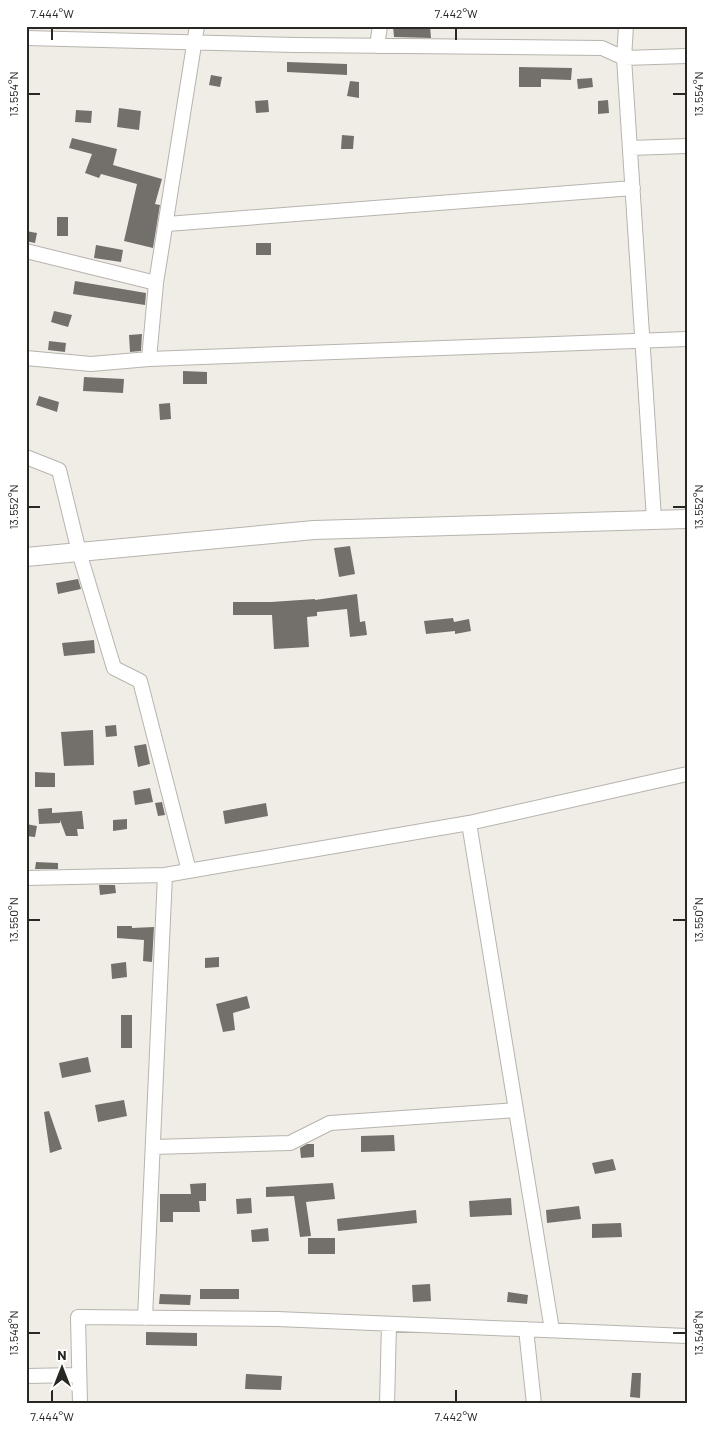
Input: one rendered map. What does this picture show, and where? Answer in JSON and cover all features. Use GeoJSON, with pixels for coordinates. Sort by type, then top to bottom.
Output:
{"type":"FeatureCollection","features":[{"type":"Feature","properties":{"kind":"street"},"geometry":{"type":"LineString","coordinates":[[149,359],[156,283],[198,26]]}},
{"type":"Feature","properties":{"kind":"street"},"geometry":{"type":"LineString","coordinates":[[377,46],[380,26]]}},
{"type":"Feature","properties":{"kind":"street"},"geometry":{"type":"LineString","coordinates":[[626,26],[624,58],[654,519]]}},
{"type":"Feature","properties":{"kind":"street"},"geometry":{"type":"LineString","coordinates":[[26,38],[195,43],[602,48],[624,58],[687,56]]}},
{"type":"Feature","properties":{"kind":"street"},"geometry":{"type":"LineString","coordinates":[[630,148],[687,146]]}},
{"type":"Feature","properties":{"kind":"street"},"geometry":{"type":"LineString","coordinates":[[167,224],[632,188]]}},
{"type":"Feature","properties":{"kind":"street"},"geometry":{"type":"LineString","coordinates":[[26,251],[156,283]]}},
{"type":"Feature","properties":{"kind":"street"},"geometry":{"type":"LineString","coordinates":[[26,358],[91,364],[149,359],[687,339]]}},
{"type":"Feature","properties":{"kind":"street"},"geometry":{"type":"LineString","coordinates":[[26,457],[60,470],[79,552],[114,668],[140,681],[189,871]]}},
{"type":"Feature","properties":{"kind":"street"},"geometry":{"type":"LineString","coordinates":[[26,557],[314,530],[687,518]]}},
{"type":"Feature","properties":{"kind":"street"},"geometry":{"type":"LineString","coordinates":[[26,878],[165,875],[469,823],[687,774]]}},
{"type":"Feature","properties":{"kind":"street"},"geometry":{"type":"LineString","coordinates":[[469,823],[552,1330]]}},
{"type":"Feature","properties":{"kind":"street"},"geometry":{"type":"LineString","coordinates":[[145,1318],[165,875]]}},
{"type":"Feature","properties":{"kind":"street"},"geometry":{"type":"LineString","coordinates":[[153,1147],[290,1143],[330,1123],[516,1110]]}},
{"type":"Feature","properties":{"kind":"street"},"geometry":{"type":"LineString","coordinates":[[80,1404],[78,1317],[277,1319],[687,1336]]}},
{"type":"Feature","properties":{"kind":"street"},"geometry":{"type":"LineString","coordinates":[[387,1404],[389,1324]]}},
{"type":"Feature","properties":{"kind":"street"},"geometry":{"type":"LineString","coordinates":[[526,1329],[534,1404]]}},
{"type":"Feature","properties":{"kind":"street"},"geometry":{"type":"LineString","coordinates":[[26,1376],[79,1375]]}},
{"type":"Feature","properties":{"kind":"building"},"geometry":{"type":"Polygon","coordinates":[[[393,26],[430,26],[431,38],[394,37],[393,26]]]}},
{"type":"Feature","properties":{"kind":"building"},"geometry":{"type":"Polygon","coordinates":[[[287,62],[347,64],[347,75],[287,72],[287,62]]]}},
{"type":"Feature","properties":{"kind":"building"},"geometry":{"type":"Polygon","coordinates":[[[519,67],[572,68],[571,80],[541,79],[541,87],[519,87],[519,67]]]}},
{"type":"Feature","properties":{"kind":"building"},"geometry":{"type":"Polygon","coordinates":[[[211,75],[222,77],[220,87],[209,85],[211,75]]]}},
{"type":"Feature","properties":{"kind":"building"},"geometry":{"type":"Polygon","coordinates":[[[592,78],[593,87],[578,89],[577,79],[592,78]]]}},
{"type":"Feature","properties":{"kind":"building"},"geometry":{"type":"Polygon","coordinates":[[[350,81],[359,82],[359,98],[347,96],[350,81]]]}},
{"type":"Feature","properties":{"kind":"building"},"geometry":{"type":"Polygon","coordinates":[[[268,100],[269,112],[256,113],[255,101],[268,100]]]}},
{"type":"Feature","properties":{"kind":"building"},"geometry":{"type":"Polygon","coordinates":[[[608,100],[609,113],[598,114],[598,101],[608,100]]]}},
{"type":"Feature","properties":{"kind":"building"},"geometry":{"type":"Polygon","coordinates":[[[119,108],[141,111],[139,130],[117,127],[119,108]]]}},
{"type":"Feature","properties":{"kind":"building"},"geometry":{"type":"Polygon","coordinates":[[[76,110],[92,111],[91,123],[75,122],[76,110]]]}},
{"type":"Feature","properties":{"kind":"building"},"geometry":{"type":"Polygon","coordinates":[[[342,135],[354,136],[353,149],[341,149],[342,135]]]}},
{"type":"Feature","properties":{"kind":"building"},"geometry":{"type":"Polygon","coordinates":[[[72,138],[117,149],[113,165],[162,179],[155,204],[160,205],[153,248],[124,241],[137,184],[101,174],[99,178],[85,173],[92,154],[69,148],[72,138]]]}},
{"type":"Feature","properties":{"kind":"building"},"geometry":{"type":"Polygon","coordinates":[[[57,217],[68,217],[68,236],[57,236],[57,217]]]}},
{"type":"Feature","properties":{"kind":"building"},"geometry":{"type":"Polygon","coordinates":[[[26,231],[37,233],[35,243],[26,241],[26,231]]]}},
{"type":"Feature","properties":{"kind":"building"},"geometry":{"type":"Polygon","coordinates":[[[256,243],[271,243],[271,255],[256,255],[256,243]]]}},
{"type":"Feature","properties":{"kind":"building"},"geometry":{"type":"Polygon","coordinates":[[[96,245],[123,250],[121,262],[94,258],[96,245]]]}},
{"type":"Feature","properties":{"kind":"building"},"geometry":{"type":"Polygon","coordinates":[[[75,281],[146,293],[145,305],[73,294],[75,281]]]}},
{"type":"Feature","properties":{"kind":"building"},"geometry":{"type":"Polygon","coordinates":[[[54,311],[72,315],[68,327],[51,322],[54,311]]]}},
{"type":"Feature","properties":{"kind":"building"},"geometry":{"type":"Polygon","coordinates":[[[142,334],[141,351],[130,352],[129,335],[142,334]]]}},
{"type":"Feature","properties":{"kind":"building"},"geometry":{"type":"Polygon","coordinates":[[[49,341],[66,343],[65,352],[48,350],[49,341]]]}},
{"type":"Feature","properties":{"kind":"building"},"geometry":{"type":"Polygon","coordinates":[[[183,371],[207,372],[207,384],[183,384],[183,371]]]}},
{"type":"Feature","properties":{"kind":"building"},"geometry":{"type":"Polygon","coordinates":[[[84,377],[124,379],[123,393],[83,391],[84,377]]]}},
{"type":"Feature","properties":{"kind":"building"},"geometry":{"type":"Polygon","coordinates":[[[39,396],[59,402],[57,412],[36,405],[39,396]]]}},
{"type":"Feature","properties":{"kind":"building"},"geometry":{"type":"Polygon","coordinates":[[[170,403],[171,419],[160,420],[159,404],[170,403]]]}},
{"type":"Feature","properties":{"kind":"building"},"geometry":{"type":"Polygon","coordinates":[[[350,546],[355,574],[339,577],[334,548],[350,546]]]}},
{"type":"Feature","properties":{"kind":"building"},"geometry":{"type":"Polygon","coordinates":[[[78,579],[81,589],[58,594],[56,583],[78,579]]]}},
{"type":"Feature","properties":{"kind":"building"},"geometry":{"type":"Polygon","coordinates":[[[357,594],[360,622],[365,621],[367,635],[350,637],[347,609],[317,612],[317,616],[307,617],[309,647],[274,649],[272,615],[233,615],[233,602],[315,600],[357,594]]]}},
{"type":"Feature","properties":{"kind":"building"},"geometry":{"type":"Polygon","coordinates":[[[453,618],[454,622],[469,619],[471,631],[455,634],[455,631],[426,634],[424,621],[453,618]]]}},
{"type":"Feature","properties":{"kind":"building"},"geometry":{"type":"Polygon","coordinates":[[[94,640],[95,653],[64,656],[62,643],[94,640]]]}},
{"type":"Feature","properties":{"kind":"building"},"geometry":{"type":"Polygon","coordinates":[[[116,725],[117,736],[106,737],[105,726],[116,725]]]}},
{"type":"Feature","properties":{"kind":"building"},"geometry":{"type":"Polygon","coordinates":[[[93,730],[94,765],[64,766],[61,732],[93,730]]]}},
{"type":"Feature","properties":{"kind":"building"},"geometry":{"type":"Polygon","coordinates":[[[146,744],[150,764],[138,767],[134,746],[146,744]]]}},
{"type":"Feature","properties":{"kind":"building"},"geometry":{"type":"Polygon","coordinates":[[[35,772],[55,773],[55,787],[35,787],[35,772]]]}},
{"type":"Feature","properties":{"kind":"building"},"geometry":{"type":"Polygon","coordinates":[[[150,788],[153,802],[135,805],[133,791],[150,788]]]}},
{"type":"Feature","properties":{"kind":"building"},"geometry":{"type":"Polygon","coordinates":[[[162,802],[165,815],[158,816],[155,803],[162,802]]]}},
{"type":"Feature","properties":{"kind":"building"},"geometry":{"type":"Polygon","coordinates":[[[266,803],[268,816],[225,824],[223,811],[266,803]]]}},
{"type":"Feature","properties":{"kind":"building"},"geometry":{"type":"Polygon","coordinates":[[[52,808],[52,813],[82,811],[84,829],[77,829],[78,836],[66,836],[60,820],[60,823],[39,824],[38,809],[52,808]]]}},
{"type":"Feature","properties":{"kind":"building"},"geometry":{"type":"Polygon","coordinates":[[[127,819],[127,829],[113,831],[113,820],[127,819]]]}},
{"type":"Feature","properties":{"kind":"building"},"geometry":{"type":"Polygon","coordinates":[[[26,824],[37,826],[35,837],[26,836],[26,824]]]}},
{"type":"Feature","properties":{"kind":"building"},"geometry":{"type":"Polygon","coordinates":[[[36,862],[58,863],[58,869],[35,869],[36,862]]]}},
{"type":"Feature","properties":{"kind":"building"},"geometry":{"type":"Polygon","coordinates":[[[99,885],[115,885],[116,893],[100,895],[99,885]]]}},
{"type":"Feature","properties":{"kind":"building"},"geometry":{"type":"Polygon","coordinates":[[[117,926],[132,926],[132,928],[154,927],[152,962],[143,961],[144,940],[117,938],[117,926]]]}},
{"type":"Feature","properties":{"kind":"building"},"geometry":{"type":"Polygon","coordinates":[[[219,957],[219,967],[205,968],[205,958],[219,957]]]}},
{"type":"Feature","properties":{"kind":"building"},"geometry":{"type":"Polygon","coordinates":[[[126,962],[127,977],[112,979],[111,964],[126,962]]]}},
{"type":"Feature","properties":{"kind":"building"},"geometry":{"type":"Polygon","coordinates":[[[247,996],[250,1008],[233,1013],[235,1030],[223,1032],[216,1004],[247,996]]]}},
{"type":"Feature","properties":{"kind":"building"},"geometry":{"type":"Polygon","coordinates":[[[121,1015],[132,1015],[132,1048],[121,1048],[121,1015]]]}},
{"type":"Feature","properties":{"kind":"building"},"geometry":{"type":"Polygon","coordinates":[[[88,1057],[91,1072],[62,1078],[59,1063],[88,1057]]]}},
{"type":"Feature","properties":{"kind":"building"},"geometry":{"type":"Polygon","coordinates":[[[124,1100],[127,1116],[98,1122],[95,1105],[124,1100]]]}},
{"type":"Feature","properties":{"kind":"building"},"geometry":{"type":"Polygon","coordinates":[[[49,1111],[62,1149],[50,1153],[44,1112],[49,1111]]]}},
{"type":"Feature","properties":{"kind":"building"},"geometry":{"type":"Polygon","coordinates":[[[394,1135],[395,1151],[361,1152],[361,1136],[394,1135]]]}},
{"type":"Feature","properties":{"kind":"building"},"geometry":{"type":"Polygon","coordinates":[[[307,1144],[314,1144],[314,1157],[301,1158],[300,1148],[307,1144]]]}},
{"type":"Feature","properties":{"kind":"building"},"geometry":{"type":"Polygon","coordinates":[[[613,1159],[616,1170],[595,1174],[592,1163],[613,1159]]]}},
{"type":"Feature","properties":{"kind":"building"},"geometry":{"type":"Polygon","coordinates":[[[206,1183],[206,1201],[199,1201],[200,1212],[173,1212],[173,1222],[160,1222],[160,1194],[191,1194],[190,1184],[206,1183]]]}},
{"type":"Feature","properties":{"kind":"building"},"geometry":{"type":"Polygon","coordinates":[[[333,1183],[335,1199],[306,1202],[311,1236],[300,1237],[294,1196],[266,1197],[266,1187],[333,1183]]]}},
{"type":"Feature","properties":{"kind":"building"},"geometry":{"type":"Polygon","coordinates":[[[251,1198],[252,1213],[237,1214],[236,1199],[251,1198]]]}},
{"type":"Feature","properties":{"kind":"building"},"geometry":{"type":"Polygon","coordinates":[[[511,1198],[512,1215],[470,1217],[469,1201],[511,1198]]]}},
{"type":"Feature","properties":{"kind":"building"},"geometry":{"type":"Polygon","coordinates":[[[579,1206],[581,1219],[547,1223],[546,1210],[579,1206]]]}},
{"type":"Feature","properties":{"kind":"building"},"geometry":{"type":"Polygon","coordinates":[[[416,1210],[417,1223],[338,1231],[337,1219],[416,1210]]]}},
{"type":"Feature","properties":{"kind":"building"},"geometry":{"type":"Polygon","coordinates":[[[621,1223],[622,1237],[592,1238],[592,1224],[621,1223]]]}},
{"type":"Feature","properties":{"kind":"building"},"geometry":{"type":"Polygon","coordinates":[[[268,1228],[269,1241],[252,1242],[251,1230],[268,1228]]]}},
{"type":"Feature","properties":{"kind":"building"},"geometry":{"type":"Polygon","coordinates":[[[308,1238],[335,1238],[335,1254],[308,1254],[308,1238]]]}},
{"type":"Feature","properties":{"kind":"building"},"geometry":{"type":"Polygon","coordinates":[[[430,1284],[431,1301],[413,1302],[412,1285],[430,1284]]]}},
{"type":"Feature","properties":{"kind":"building"},"geometry":{"type":"Polygon","coordinates":[[[200,1289],[239,1289],[239,1299],[200,1299],[200,1289]]]}},
{"type":"Feature","properties":{"kind":"building"},"geometry":{"type":"Polygon","coordinates":[[[508,1292],[528,1295],[527,1304],[507,1302],[508,1292]]]}},
{"type":"Feature","properties":{"kind":"building"},"geometry":{"type":"Polygon","coordinates":[[[160,1294],[191,1295],[190,1305],[159,1304],[160,1294]]]}},
{"type":"Feature","properties":{"kind":"building"},"geometry":{"type":"Polygon","coordinates":[[[146,1332],[197,1333],[197,1346],[146,1345],[146,1332]]]}},
{"type":"Feature","properties":{"kind":"building"},"geometry":{"type":"Polygon","coordinates":[[[632,1373],[641,1373],[640,1398],[630,1397],[632,1373]]]}},
{"type":"Feature","properties":{"kind":"building"},"geometry":{"type":"Polygon","coordinates":[[[246,1374],[282,1376],[281,1390],[245,1389],[246,1374]]]}}]}
